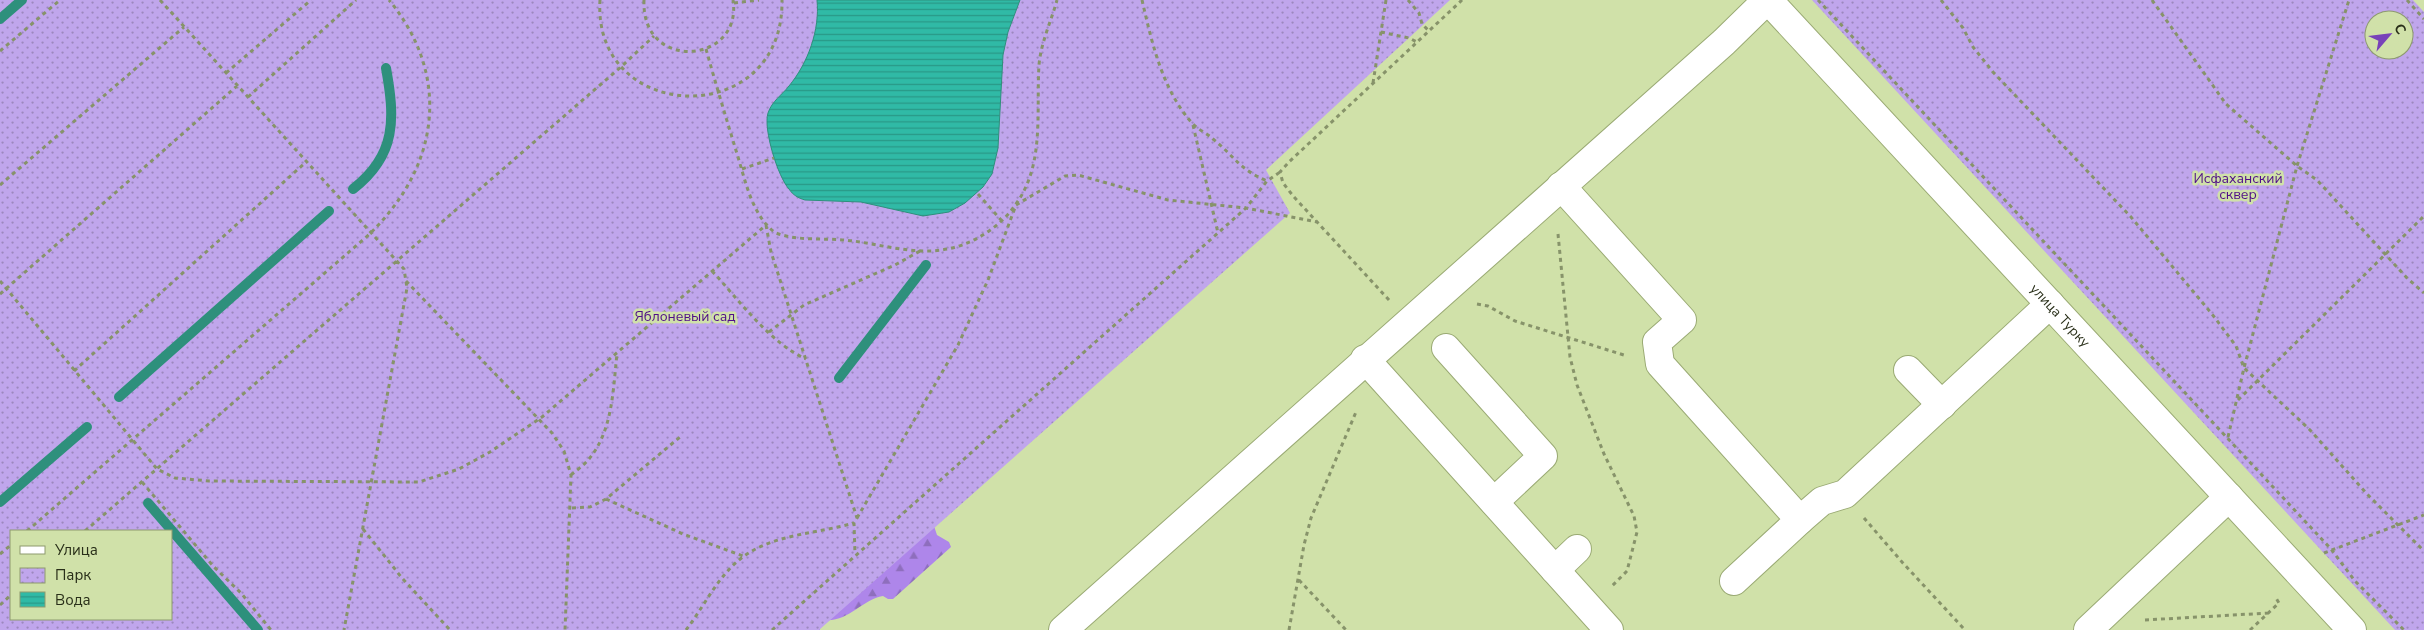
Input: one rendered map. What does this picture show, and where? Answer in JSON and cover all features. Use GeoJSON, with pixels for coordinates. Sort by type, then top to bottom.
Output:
{"type":"FeatureCollection","features":[{"type":"Feature","properties":{"kind":"street"},"geometry":{"type":"LineString","coordinates":[[1063,630],[1365,359],[1724,42],[1768,0]]}},
{"type":"Feature","properties":{"kind":"street","name":"улица Турку"},"geometry":{"type":"LineString","coordinates":[[1768,0],[2352,630]]}},
{"type":"Feature","properties":{"kind":"street"},"geometry":{"type":"LineString","coordinates":[[1561,186],[1682,320],[1657,342],[1660,364],[1800,520]]}},
{"type":"Feature","properties":{"kind":"street"},"geometry":{"type":"LineString","coordinates":[[1734,581],[1822,501],[1845,494],[2050,304]]}},
{"type":"Feature","properties":{"kind":"street"},"geometry":{"type":"LineString","coordinates":[[1446,348],[1543,456],[1494,502]]}},
{"type":"Feature","properties":{"kind":"street"},"geometry":{"type":"LineString","coordinates":[[1365,359],[1609,630]]}},
{"type":"Feature","properties":{"kind":"street"},"geometry":{"type":"LineString","coordinates":[[1908,370],[1942,405]]}},
{"type":"Feature","properties":{"kind":"street"},"geometry":{"type":"LineString","coordinates":[[2094,624],[2229,497]]}},
{"type":"Feature","properties":{"kind":"street"},"geometry":{"type":"LineString","coordinates":[[1555,570],[1577,549]]}},
{"type":"Feature","properties":{"kind":"path"},"geometry":{"type":"LineString","coordinates":[[0,51],[60,0]]}},
{"type":"Feature","properties":{"kind":"path"},"geometry":{"type":"LineString","coordinates":[[160,0],[404,269],[407,288],[344,630]]}},
{"type":"Feature","properties":{"kind":"path"},"geometry":{"type":"LineString","coordinates":[[226,73],[311,0]]}},
{"type":"Feature","properties":{"kind":"path"},"geometry":{"type":"LineString","coordinates":[[248,97],[356,0]]}},
{"type":"Feature","properties":{"kind":"path"},"geometry":{"type":"LineString","coordinates":[[28,530],[371,233],[393,208],[408,183],[428,138],[430,88],[424,64],[406,20],[389,0]]}},
{"type":"Feature","properties":{"kind":"path"},"geometry":{"type":"LineString","coordinates":[[600,0],[603,32],[614,56],[622,66],[642,83],[666,94],[692,98],[718,94],[743,82],[763,62],[777,38],[781,25],[782,0]]}},
{"type":"Feature","properties":{"kind":"path"},"geometry":{"type":"LineString","coordinates":[[644,0],[647,24],[654,36],[669,48],[688,52],[706,49],[716,43],[727,30],[733,14],[733,2],[759,0]]}},
{"type":"Feature","properties":{"kind":"path"},"geometry":{"type":"LineString","coordinates":[[855,554],[854,523],[958,345],[988,280],[1016,205],[1025,190],[1032,172],[1039,126],[1039,64],[1046,29],[1057,0]]}},
{"type":"Feature","properties":{"kind":"path"},"geometry":{"type":"LineString","coordinates":[[1142,0],[1162,72],[1174,98],[1193,124],[1213,139],[1248,173],[1267,181]]}},
{"type":"Feature","properties":{"kind":"path"},"geometry":{"type":"LineString","coordinates":[[1372,84],[1386,0]]}},
{"type":"Feature","properties":{"kind":"path"},"geometry":{"type":"LineString","coordinates":[[1408,0],[1420,13],[1422,24],[1428,31]]}},
{"type":"Feature","properties":{"kind":"path"},"geometry":{"type":"LineString","coordinates":[[772,630],[855,554],[1246,208],[1267,181],[1280,172],[1462,0]]}},
{"type":"Feature","properties":{"kind":"path"},"geometry":{"type":"LineString","coordinates":[[1818,0],[2331,549],[2355,581],[2404,630]]}},
{"type":"Feature","properties":{"kind":"path"},"geometry":{"type":"LineString","coordinates":[[1941,0],[1962,28],[1973,47],[1993,72],[2131,217],[2212,314],[2236,346],[2244,368],[2310,430],[2396,525],[2424,551]]}},
{"type":"Feature","properties":{"kind":"path"},"geometry":{"type":"LineString","coordinates":[[2152,0],[2226,104],[2297,166],[2317,180],[2406,278],[2424,293]]}},
{"type":"Feature","properties":{"kind":"path"},"geometry":{"type":"LineString","coordinates":[[2228,438],[2244,368],[2297,166],[2349,0]]}},
{"type":"Feature","properties":{"kind":"path"},"geometry":{"type":"LineString","coordinates":[[2407,0],[2424,19]]}},
{"type":"Feature","properties":{"kind":"path"},"geometry":{"type":"LineString","coordinates":[[0,184],[184,27]]}},
{"type":"Feature","properties":{"kind":"path"},"geometry":{"type":"LineString","coordinates":[[1381,32],[1417,42]]}},
{"type":"Feature","properties":{"kind":"path"},"geometry":{"type":"LineString","coordinates":[[86,530],[397,262],[654,36]]}},
{"type":"Feature","properties":{"kind":"path"},"geometry":{"type":"LineString","coordinates":[[706,49],[718,94],[755,209],[766,225],[775,232],[790,236],[863,242],[921,250],[952,248],[965,244],[986,232],[1002,220],[1016,205],[1066,176],[1078,175],[1168,200],[1246,208],[1317,222]]}},
{"type":"Feature","properties":{"kind":"path"},"geometry":{"type":"LineString","coordinates":[[0,294],[237,86]]}},
{"type":"Feature","properties":{"kind":"path"},"geometry":{"type":"LineString","coordinates":[[1193,124],[1210,205],[1218,233]]}},
{"type":"Feature","properties":{"kind":"path"},"geometry":{"type":"LineString","coordinates":[[742,169],[774,158]]}},
{"type":"Feature","properties":{"kind":"path"},"geometry":{"type":"LineString","coordinates":[[74,371],[306,162]]}},
{"type":"Feature","properties":{"kind":"path"},"geometry":{"type":"LineString","coordinates":[[1280,172],[1283,183],[1407,322]]}},
{"type":"Feature","properties":{"kind":"path"},"geometry":{"type":"LineString","coordinates":[[1561,186],[1557,242],[1570,357],[1577,385],[1604,454],[1634,516],[1637,532],[1627,571],[1590,609]]}},
{"type":"Feature","properties":{"kind":"path"},"geometry":{"type":"LineString","coordinates":[[978,194],[1002,220]]}},
{"type":"Feature","properties":{"kind":"path"},"geometry":{"type":"LineString","coordinates":[[2236,402],[2256,379],[2424,216]]}},
{"type":"Feature","properties":{"kind":"path"},"geometry":{"type":"LineString","coordinates":[[766,225],[771,252],[857,518]]}},
{"type":"Feature","properties":{"kind":"path"},"geometry":{"type":"LineString","coordinates":[[0,281],[131,441],[157,469],[175,478],[209,481],[419,482],[459,469],[490,452],[538,419],[766,225]]}},
{"type":"Feature","properties":{"kind":"path"},"geometry":{"type":"LineString","coordinates":[[769,332],[791,313],[804,305],[895,265],[921,250]]}},
{"type":"Feature","properties":{"kind":"path"},"geometry":{"type":"LineString","coordinates":[[712,271],[769,332],[791,352],[806,359]]}},
{"type":"Feature","properties":{"kind":"path"},"geometry":{"type":"LineString","coordinates":[[406,281],[552,433],[564,451],[572,476],[566,630]]}},
{"type":"Feature","properties":{"kind":"path"},"geometry":{"type":"LineString","coordinates":[[1438,295],[1488,306],[1515,322],[1637,360],[1660,364]]}},
{"type":"Feature","properties":{"kind":"path"},"geometry":{"type":"LineString","coordinates":[[572,476],[589,459],[607,421],[611,410],[617,353]]}},
{"type":"Feature","properties":{"kind":"path"},"geometry":{"type":"LineString","coordinates":[[1289,630],[1304,545],[1311,518],[1360,403],[1365,359]]}},
{"type":"Feature","properties":{"kind":"path"},"geometry":{"type":"LineString","coordinates":[[572,508],[590,507],[606,499],[680,437]]}},
{"type":"Feature","properties":{"kind":"path"},"geometry":{"type":"LineString","coordinates":[[142,482],[214,567],[241,593],[271,630]]}},
{"type":"Feature","properties":{"kind":"path"},"geometry":{"type":"LineString","coordinates":[[1845,494],[1902,562],[1965,630]]}},
{"type":"Feature","properties":{"kind":"path"},"geometry":{"type":"LineString","coordinates":[[606,499],[683,534],[744,556]]}},
{"type":"Feature","properties":{"kind":"path"},"geometry":{"type":"LineString","coordinates":[[2324,553],[2424,515]]}},
{"type":"Feature","properties":{"kind":"path"},"geometry":{"type":"LineString","coordinates":[[686,630],[724,577],[744,556],[781,538],[816,533],[854,523]]}},
{"type":"Feature","properties":{"kind":"path"},"geometry":{"type":"LineString","coordinates":[[363,529],[402,578],[450,630]]}},
{"type":"Feature","properties":{"kind":"path"},"geometry":{"type":"LineString","coordinates":[[0,554],[10,546]]}},
{"type":"Feature","properties":{"kind":"path"},"geometry":{"type":"LineString","coordinates":[[1299,580],[1346,630]]}},
{"type":"Feature","properties":{"kind":"path"},"geometry":{"type":"LineString","coordinates":[[0,605],[10,596]]}},
{"type":"Feature","properties":{"kind":"path"},"geometry":{"type":"LineString","coordinates":[[2250,630],[2279,604],[2276,597]]}},
{"type":"Feature","properties":{"kind":"path"},"geometry":{"type":"LineString","coordinates":[[2094,624],[2129,620],[2269,613]]}},
{"type":"Feature","properties":{"kind":"green space","name":"Яблоневый сад"},"geometry":{"type":"Polygon","coordinates":[[[0,0],[1450,0],[1266,170],[1290,213],[819,630],[0,630],[0,0]]]}},
{"type":"Feature","properties":{"kind":"green space","name":"Исфаханский сквер"},"geometry":{"type":"Polygon","coordinates":[[[1812,0],[2413,0],[2424,12],[2424,630],[2395,630],[1812,0]]]}},
{"type":"Feature","properties":{"kind":"green space"},"geometry":{"type":"Polygon","coordinates":[[[934,526],[937,535],[949,542],[951,547],[893,599],[883,596],[875,598],[837,619],[819,619],[820,630],[775,630],[934,526]]]}},
{"type":"Feature","properties":{"kind":"water"},"geometry":{"type":"Polygon","coordinates":[[[817,0],[1020,0],[1008,32],[1003,55],[998,148],[992,174],[983,187],[965,203],[949,212],[923,216],[861,202],[805,200],[796,196],[789,189],[780,174],[772,152],[768,130],[768,113],[796,77],[807,57],[817,23],[817,0]]]}},
{"type":"Feature","properties":{"kind":"waterway"},"geometry":{"type":"LineString","coordinates":[[0,19],[22,0]]}},
{"type":"Feature","properties":{"kind":"waterway"},"geometry":{"type":"LineString","coordinates":[[353,189],[378,163],[385,149],[391,119],[391,103],[386,68]]}},
{"type":"Feature","properties":{"kind":"waterway"},"geometry":{"type":"LineString","coordinates":[[119,397],[329,211]]}},
{"type":"Feature","properties":{"kind":"waterway"},"geometry":{"type":"LineString","coordinates":[[839,378],[926,265]]}},
{"type":"Feature","properties":{"kind":"waterway"},"geometry":{"type":"LineString","coordinates":[[0,502],[87,427]]}},
{"type":"Feature","properties":{"kind":"waterway"},"geometry":{"type":"LineString","coordinates":[[148,503],[171,530]]}},
{"type":"Feature","properties":{"kind":"waterway"},"geometry":{"type":"LineString","coordinates":[[172,531],[258,630]]}}]}
